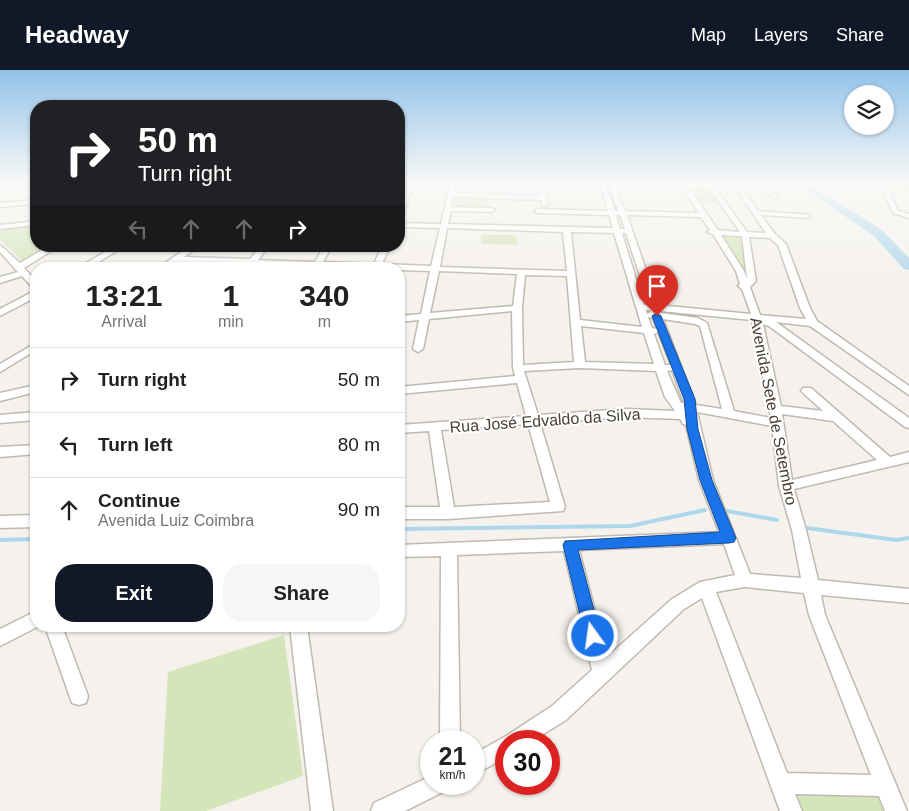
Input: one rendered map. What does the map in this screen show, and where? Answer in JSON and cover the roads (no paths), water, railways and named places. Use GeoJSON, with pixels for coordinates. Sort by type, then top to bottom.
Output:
{"type":"FeatureCollection","features":[{"type":"Feature","properties":{"kind":"street"},"geometry":{"type":"LineString","coordinates":[[418,349],[445,218]]}},
{"type":"Feature","properties":{"kind":"street"},"geometry":{"type":"LineString","coordinates":[[492,218],[492,227]]}},
{"type":"Feature","properties":{"kind":"street"},"geometry":{"type":"LineString","coordinates":[[538,218],[538,229]]}},
{"type":"Feature","properties":{"kind":"street"},"geometry":{"type":"LineString","coordinates":[[547,218],[550,229]]}},
{"type":"Feature","properties":{"kind":"street"},"geometry":{"type":"LineString","coordinates":[[591,218],[592,230]]}},
{"type":"Feature","properties":{"kind":"street"},"geometry":{"type":"LineString","coordinates":[[613,218],[640,310],[671,397],[687,415],[706,480],[745,580]]}},
{"type":"Feature","properties":{"kind":"street"},"geometry":{"type":"LineString","coordinates":[[624,218],[662,331],[690,399],[687,415]]}},
{"type":"Feature","properties":{"kind":"street","name":"Avenida Sete de Setembro"},"geometry":{"type":"LineString","coordinates":[[703,218],[733,265],[756,318],[776,410],[786,486],[799,530],[809,585],[817,615],[896,811]]}},
{"type":"Feature","properties":{"kind":"street"},"geometry":{"type":"LineString","coordinates":[[736,218],[745,234],[752,268],[752,281],[745,289]]}},
{"type":"Feature","properties":{"kind":"street"},"geometry":{"type":"LineString","coordinates":[[760,218],[772,236],[782,244],[805,308],[813,323],[909,391]]}},
{"type":"Feature","properties":{"kind":"street"},"geometry":{"type":"LineString","coordinates":[[0,227],[30,224]]}},
{"type":"Feature","properties":{"kind":"street"},"geometry":{"type":"LineString","coordinates":[[405,225],[630,232]]}},
{"type":"Feature","properties":{"kind":"street"},"geometry":{"type":"LineString","coordinates":[[568,230],[580,366]]}},
{"type":"Feature","properties":{"kind":"street"},"geometry":{"type":"LineString","coordinates":[[712,232],[772,236]]}},
{"type":"Feature","properties":{"kind":"street"},"geometry":{"type":"LineString","coordinates":[[0,247],[30,280]]}},
{"type":"Feature","properties":{"kind":"street"},"geometry":{"type":"LineString","coordinates":[[32,262],[46,252]]}},
{"type":"Feature","properties":{"kind":"street"},"geometry":{"type":"LineString","coordinates":[[92,262],[110,252]]}},
{"type":"Feature","properties":{"kind":"street"},"geometry":{"type":"LineString","coordinates":[[170,262],[186,252]]}},
{"type":"Feature","properties":{"kind":"street"},"geometry":{"type":"LineString","coordinates":[[252,262],[260,252]]}},
{"type":"Feature","properties":{"kind":"street"},"geometry":{"type":"LineString","coordinates":[[175,259],[208,262]]}},
{"type":"Feature","properties":{"kind":"street"},"geometry":{"type":"LineString","coordinates":[[0,280],[30,264]]}},
{"type":"Feature","properties":{"kind":"street"},"geometry":{"type":"LineString","coordinates":[[733,265],[752,268]]}},
{"type":"Feature","properties":{"kind":"street"},"geometry":{"type":"LineString","coordinates":[[405,268],[571,274]]}},
{"type":"Feature","properties":{"kind":"street"},"geometry":{"type":"LineString","coordinates":[[405,513],[448,513],[558,507],[520,373],[517,308],[521,273]]}},
{"type":"Feature","properties":{"kind":"street"},"geometry":{"type":"LineString","coordinates":[[0,313],[30,296]]}},
{"type":"Feature","properties":{"kind":"street"},"geometry":{"type":"LineString","coordinates":[[405,318],[517,308]]}},
{"type":"Feature","properties":{"kind":"street"},"geometry":{"type":"LineString","coordinates":[[640,310],[813,323]]}},
{"type":"Feature","properties":{"kind":"street"},"geometry":{"type":"LineString","coordinates":[[656,312],[698,321],[704,325],[729,414]]}},
{"type":"Feature","properties":{"kind":"street"},"geometry":{"type":"LineString","coordinates":[[756,318],[772,324],[909,424]]}},
{"type":"Feature","properties":{"kind":"street"},"geometry":{"type":"LineString","coordinates":[[575,322],[662,331]]}},
{"type":"Feature","properties":{"kind":"street"},"geometry":{"type":"LineString","coordinates":[[0,369],[30,350]]}},
{"type":"Feature","properties":{"kind":"street"},"geometry":{"type":"LineString","coordinates":[[405,389],[580,366],[678,368]]}},
{"type":"Feature","properties":{"kind":"street"},"geometry":{"type":"LineString","coordinates":[[0,397],[30,390]]}},
{"type":"Feature","properties":{"kind":"street"},"geometry":{"type":"LineString","coordinates":[[807,391],[888,462]]}},
{"type":"Feature","properties":{"kind":"street"},"geometry":{"type":"LineString","coordinates":[[776,410],[835,417]]}},
{"type":"Feature","properties":{"kind":"street","name":"Rua José Edvaldo da Silva"},"geometry":{"type":"LineString","coordinates":[[405,429],[626,413],[729,414],[777,423]]}},
{"type":"Feature","properties":{"kind":"street"},"geometry":{"type":"LineString","coordinates":[[0,420],[30,417]]}},
{"type":"Feature","properties":{"kind":"street"},"geometry":{"type":"LineString","coordinates":[[434,427],[448,513]]}},
{"type":"Feature","properties":{"kind":"street"},"geometry":{"type":"LineString","coordinates":[[0,452],[30,450]]}},
{"type":"Feature","properties":{"kind":"street"},"geometry":{"type":"LineString","coordinates":[[786,486],[909,456]]}},
{"type":"Feature","properties":{"kind":"street"},"geometry":{"type":"LineString","coordinates":[[0,522],[30,521]]}},
{"type":"Feature","properties":{"kind":"street"},"geometry":{"type":"LineString","coordinates":[[405,551],[729,538]]}},
{"type":"Feature","properties":{"kind":"street"},"geometry":{"type":"LineString","coordinates":[[570,545],[602,673]]}},
{"type":"Feature","properties":{"kind":"street"},"geometry":{"type":"LineString","coordinates":[[449,548],[450,730]]}},
{"type":"Feature","properties":{"kind":"street"},"geometry":{"type":"LineString","coordinates":[[531,730],[558,713],[678,604],[706,587],[745,580],[909,596]]}},
{"type":"Feature","properties":{"kind":"street"},"geometry":{"type":"LineString","coordinates":[[706,587],[791,811]]}},
{"type":"Feature","properties":{"kind":"street"},"geometry":{"type":"LineString","coordinates":[[0,638],[30,622]]}},
{"type":"Feature","properties":{"kind":"street"},"geometry":{"type":"LineString","coordinates":[[56,632],[79,696]]}},
{"type":"Feature","properties":{"kind":"street"},"geometry":{"type":"LineString","coordinates":[[299,632],[322,811]]}},
{"type":"Feature","properties":{"kind":"street"},"geometry":{"type":"LineString","coordinates":[[780,783],[886,786]]}},
{"type":"Feature","properties":{"kind":"street"},"geometry":{"type":"LineString","coordinates":[[382,811],[420,793]]}},
{"type":"Feature","properties":{"kind":"waterway"},"geometry":{"type":"LineString","coordinates":[[854,218],[878,233],[909,266]]}},
{"type":"Feature","properties":{"kind":"waterway"},"geometry":{"type":"LineString","coordinates":[[405,529],[630,526],[705,510]]}},
{"type":"Feature","properties":{"kind":"waterway"},"geometry":{"type":"LineString","coordinates":[[727,511],[777,520]]}},
{"type":"Feature","properties":{"kind":"waterway"},"geometry":{"type":"LineString","coordinates":[[807,528],[896,540],[909,538]]}},
{"type":"Feature","properties":{"kind":"waterway"},"geometry":{"type":"LineString","coordinates":[[0,540],[30,539]]}}]}
